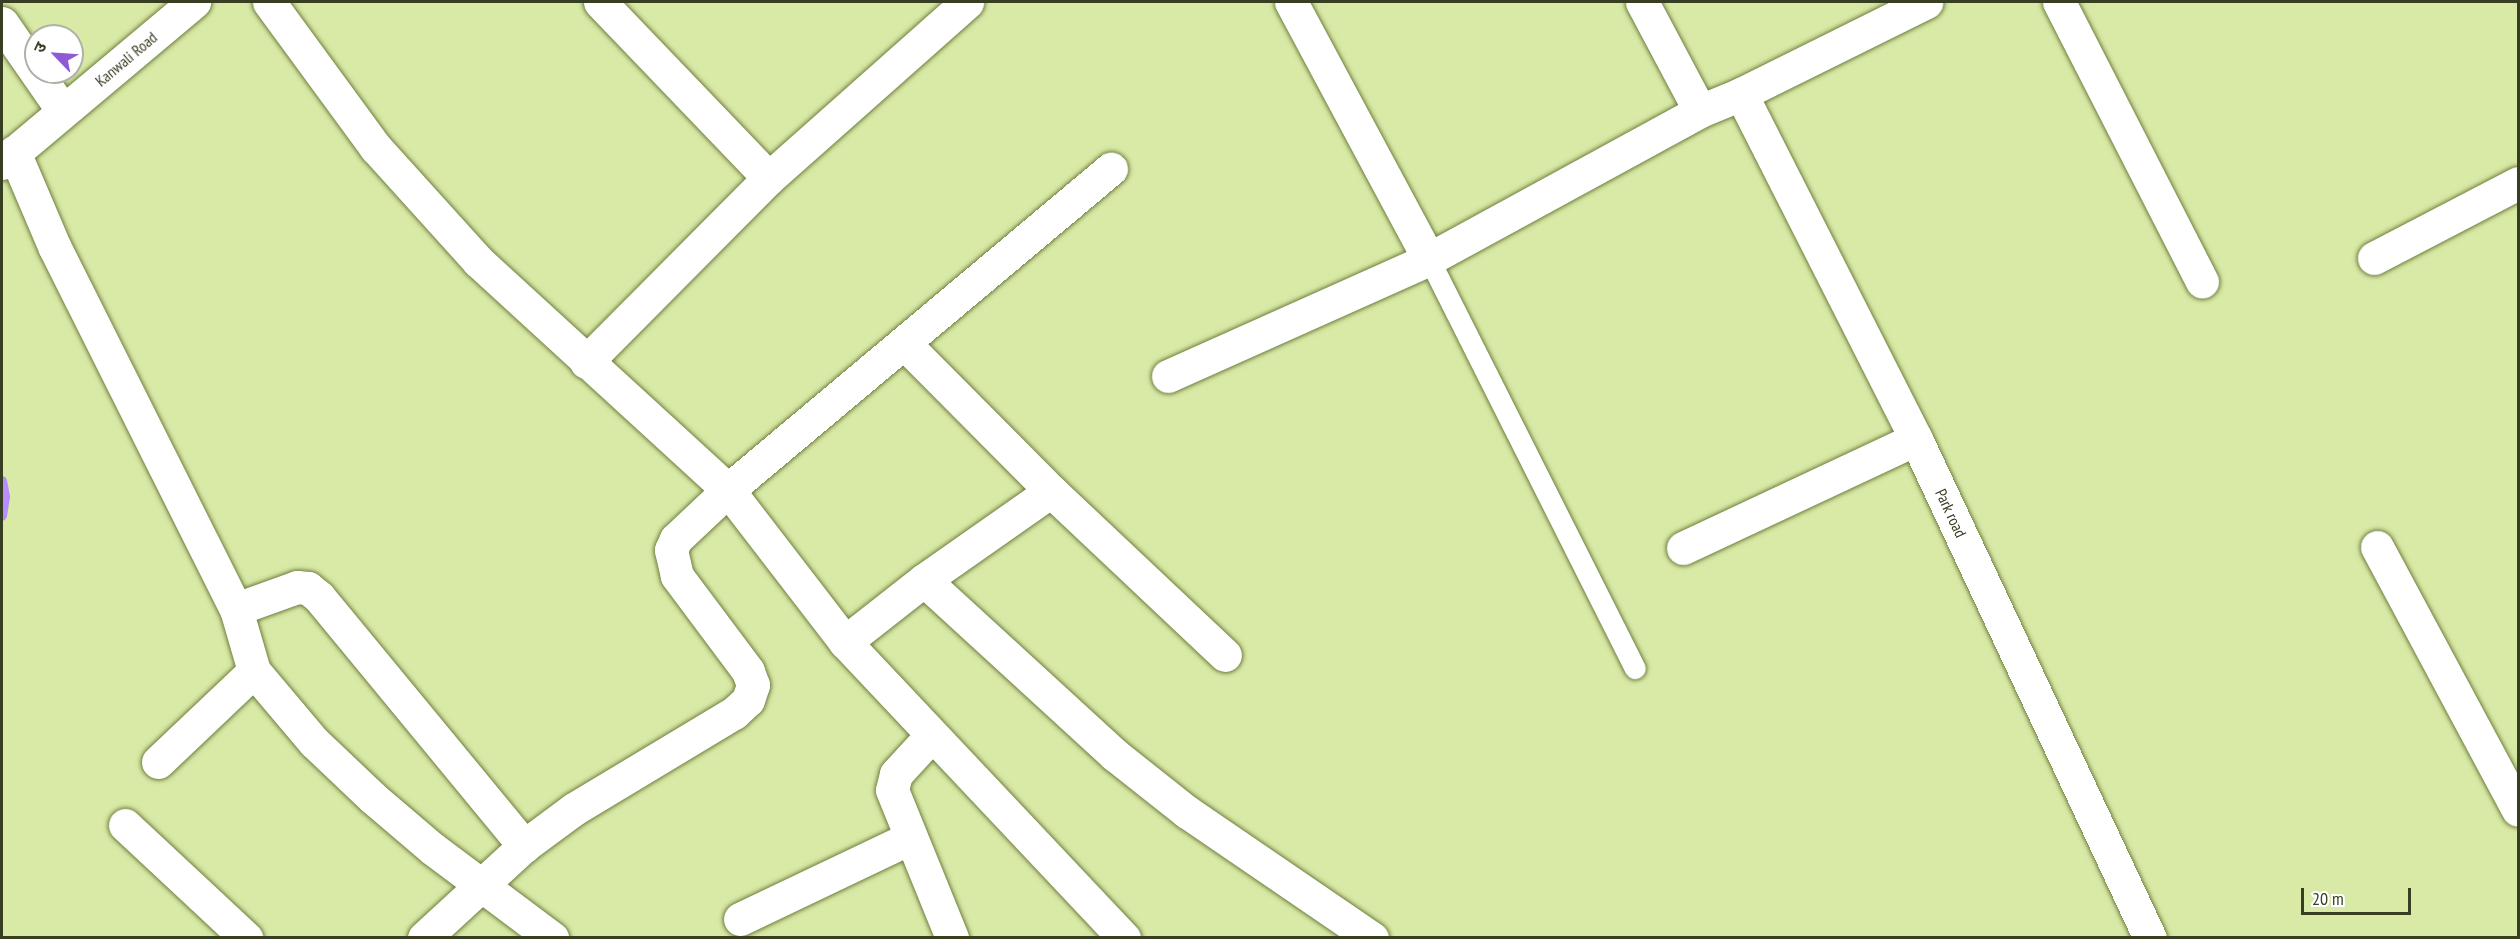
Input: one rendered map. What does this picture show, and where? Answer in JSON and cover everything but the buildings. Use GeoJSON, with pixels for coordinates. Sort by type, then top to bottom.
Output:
{"type":"FeatureCollection","features":[{"type":"Feature","properties":{"kind":"street","name":"Kanwali Road"},"geometry":{"type":"LineString","coordinates":[[8,157],[194,2]]}},
{"type":"Feature","properties":{"kind":"street"},"geometry":{"type":"LineString","coordinates":[[269,2],[376,148],[478,261],[728,490],[845,642],[931,736],[1124,938]]}},
{"type":"Feature","properties":{"kind":"street"},"geometry":{"type":"LineString","coordinates":[[600,2],[770,178]]}},
{"type":"Feature","properties":{"kind":"street"},"geometry":{"type":"LineString","coordinates":[[586,362],[770,178],[967,2]]}},
{"type":"Feature","properties":{"kind":"street"},"geometry":{"type":"LineString","coordinates":[[1291,2],[1429,259]]}},
{"type":"Feature","properties":{"kind":"street"},"geometry":{"type":"LineString","coordinates":[[1642,2],[1700,111]]}},
{"type":"Feature","properties":{"kind":"street"},"geometry":{"type":"LineString","coordinates":[[1168,376],[1429,259],[1700,111],[1741,94],[1926,2]]}},
{"type":"Feature","properties":{"kind":"street"},"geometry":{"type":"LineString","coordinates":[[2059,2],[2202,282]]}},
{"type":"Feature","properties":{"kind":"street"},"geometry":{"type":"LineString","coordinates":[[2,23],[63,111]]}},
{"type":"Feature","properties":{"kind":"street","name":"Park road"},"geometry":{"type":"LineString","coordinates":[[1741,94],[1916,440],[2150,938]]}},
{"type":"Feature","properties":{"kind":"street"},"geometry":{"type":"LineString","coordinates":[[8,157],[236,609],[254,671],[314,742],[373,798],[479,884],[552,938]]}},
{"type":"Feature","properties":{"kind":"street"},"geometry":{"type":"LineString","coordinates":[[424,938],[479,884],[524,846],[574,809],[734,713],[748,700],[753,685],[748,671],[677,576],[671,550],[676,539],[728,490],[906,345],[1111,170]]}},
{"type":"Feature","properties":{"kind":"street"},"geometry":{"type":"LineString","coordinates":[[2374,258],[2518,183]]}},
{"type":"Feature","properties":{"kind":"street"},"geometry":{"type":"LineString","coordinates":[[906,345],[1051,491],[1225,655]]}},
{"type":"Feature","properties":{"kind":"street"},"geometry":{"type":"LineString","coordinates":[[1683,548],[1916,440]]}},
{"type":"Feature","properties":{"kind":"street"},"geometry":{"type":"LineString","coordinates":[[845,642],[924,580],[1051,491]]}},
{"type":"Feature","properties":{"kind":"street"},"geometry":{"type":"LineString","coordinates":[[2377,547],[2518,810]]}},
{"type":"Feature","properties":{"kind":"street"},"geometry":{"type":"LineString","coordinates":[[924,580],[1115,755],[1187,812],[1372,938]]}},
{"type":"Feature","properties":{"kind":"street"},"geometry":{"type":"LineString","coordinates":[[236,609],[297,587],[308,588],[319,597],[524,846]]}},
{"type":"Feature","properties":{"kind":"street"},"geometry":{"type":"LineString","coordinates":[[158,762],[254,671]]}},
{"type":"Feature","properties":{"kind":"street"},"geometry":{"type":"LineString","coordinates":[[931,736],[896,774],[892,790],[909,838],[952,938]]}},
{"type":"Feature","properties":{"kind":"street"},"geometry":{"type":"LineString","coordinates":[[125,825],[246,938]]}},
{"type":"Feature","properties":{"kind":"street"},"geometry":{"type":"LineString","coordinates":[[740,919],[909,838]]}},
{"type":"Feature","properties":{"kind":"lane"},"geometry":{"type":"LineString","coordinates":[[1429,259],[1635,668]]}},
{"type":"Feature","properties":{"kind":"waterway"},"geometry":{"type":"LineString","coordinates":[[2,481],[5,497],[2,516]]}}]}
